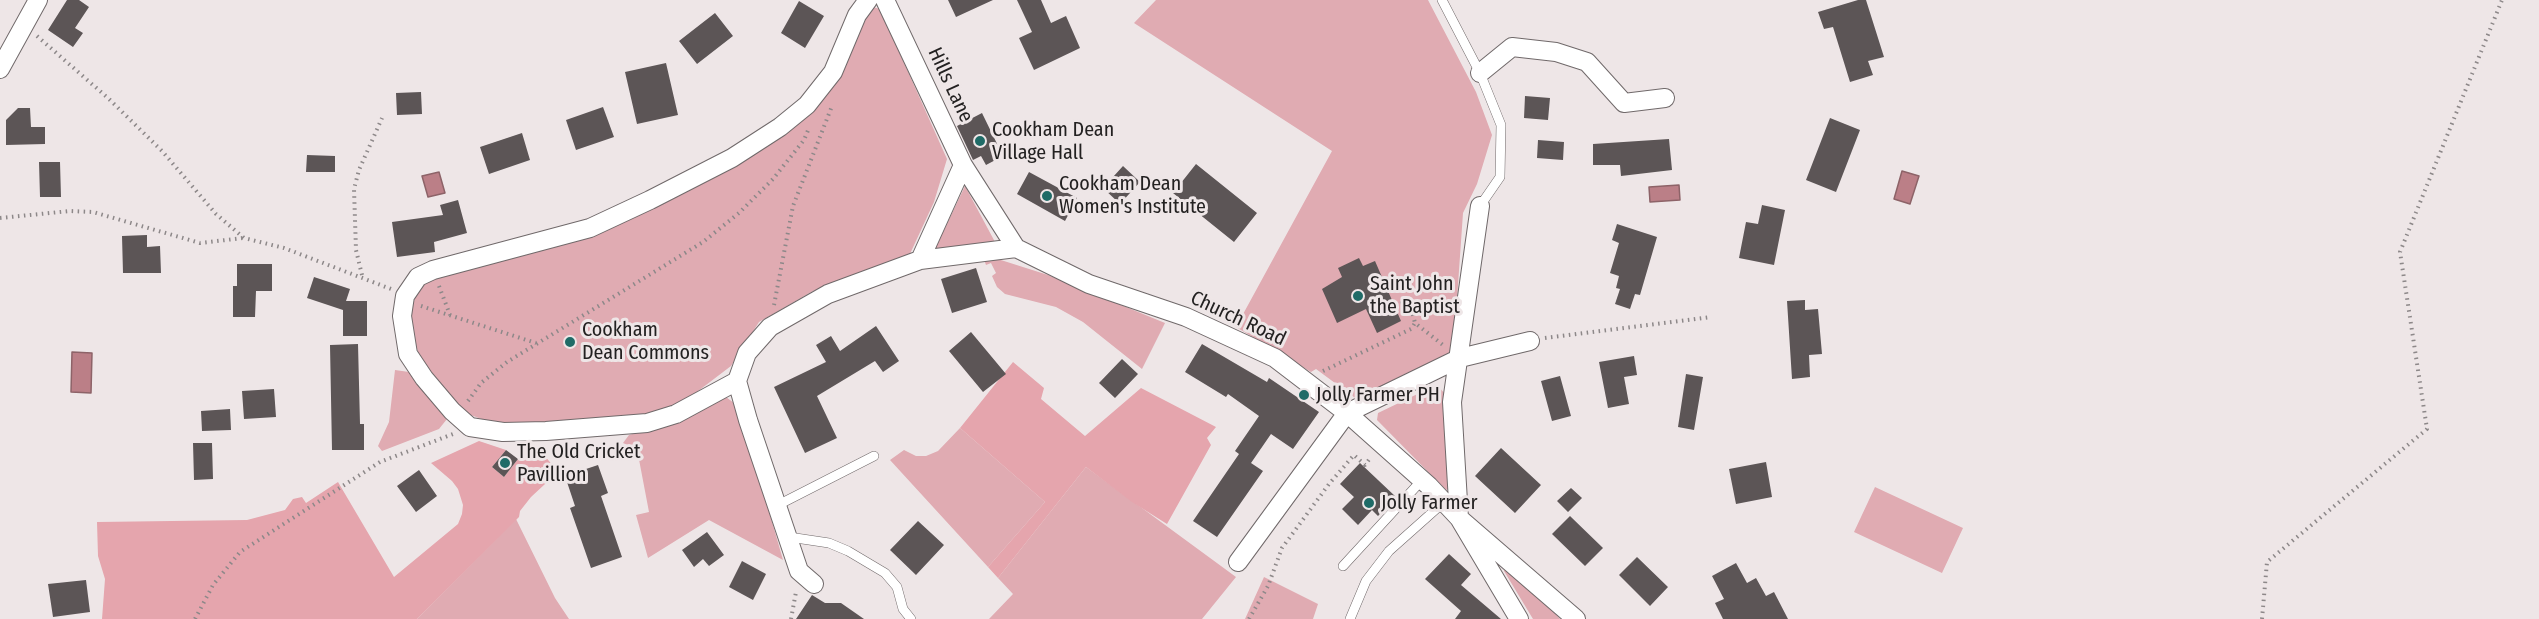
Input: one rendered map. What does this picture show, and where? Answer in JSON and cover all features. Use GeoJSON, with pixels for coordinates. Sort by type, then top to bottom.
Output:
{"type":"FeatureCollection","features":[{"type":"Feature","properties":{"kind":"street"},"geometry":{"type":"LineString","coordinates":[[0,69],[38,0]]}},
{"type":"Feature","properties":{"kind":"street"},"geometry":{"type":"LineString","coordinates":[[868,0],[857,15],[833,72],[807,105],[780,128],[741,152],[650,201],[590,228],[432,270],[418,277],[404,298],[402,316],[408,354],[424,378],[464,421],[503,432],[546,432],[646,423],[676,414],[736,381],[747,353],[770,327],[828,294],[920,260],[1016,248]]}},
{"type":"Feature","properties":{"kind":"street","name":"Hills Lane"},"geometry":{"type":"LineString","coordinates":[[885,0],[963,165],[1016,248]]}},
{"type":"Feature","properties":{"kind":"street"},"geometry":{"type":"LineString","coordinates":[[1480,73],[1512,47],[1556,52],[1587,62],[1624,103],[1665,98]]}},
{"type":"Feature","properties":{"kind":"street"},"geometry":{"type":"LineString","coordinates":[[920,260],[963,165]]}},
{"type":"Feature","properties":{"kind":"street"},"geometry":{"type":"LineString","coordinates":[[1480,206],[1452,402],[1459,518],[1514,617]]}},
{"type":"Feature","properties":{"kind":"street","name":"Church Road"},"geometry":{"type":"LineString","coordinates":[[1016,248],[1089,284],[1186,317],[1275,358],[1347,413],[1422,480],[1459,518],[1576,619]]}},
{"type":"Feature","properties":{"kind":"street"},"geometry":{"type":"LineString","coordinates":[[1239,562],[1347,413],[1460,358],[1530,341]]}},
{"type":"Feature","properties":{"kind":"street"},"geometry":{"type":"LineString","coordinates":[[736,381],[799,571],[814,584]]}},
{"type":"Feature","properties":{"kind":"lane"},"geometry":{"type":"LineString","coordinates":[[1442,0],[1480,73],[1501,125],[1500,177],[1480,206]]}},
{"type":"Feature","properties":{"kind":"lane"},"geometry":{"type":"LineString","coordinates":[[778,505],[874,456]]}},
{"type":"Feature","properties":{"kind":"lane"},"geometry":{"type":"LineString","coordinates":[[1343,566],[1422,480]]}},
{"type":"Feature","properties":{"kind":"lane"},"geometry":{"type":"LineString","coordinates":[[1350,619],[1366,581],[1389,551],[1444,502]]}},
{"type":"Feature","properties":{"kind":"lane"},"geometry":{"type":"LineString","coordinates":[[789,537],[838,547],[885,573],[897,587],[903,609],[911,619]]}},
{"type":"Feature","properties":{"kind":"path"},"geometry":{"type":"LineString","coordinates":[[2262,619],[2267,562],[2427,429],[2400,252],[2502,0]]}},
{"type":"Feature","properties":{"kind":"path"},"geometry":{"type":"LineString","coordinates":[[24,27],[124,114],[191,181],[216,214],[244,238]]}},
{"type":"Feature","properties":{"kind":"path"},"geometry":{"type":"LineString","coordinates":[[770,327],[794,206],[835,98]]}},
{"type":"Feature","properties":{"kind":"path"},"geometry":{"type":"LineString","coordinates":[[363,276],[356,250],[354,189],[359,170],[382,118]]}},
{"type":"Feature","properties":{"kind":"path"},"geometry":{"type":"LineString","coordinates":[[195,619],[213,585],[240,552],[380,462],[464,421],[481,383],[507,362],[703,242],[739,213],[773,179],[804,140],[812,120]]}},
{"type":"Feature","properties":{"kind":"path"},"geometry":{"type":"LineString","coordinates":[[0,218],[70,211],[93,212],[200,243],[244,238],[284,248],[363,276],[404,298],[451,316],[537,343]]}},
{"type":"Feature","properties":{"kind":"path"},"geometry":{"type":"LineString","coordinates":[[432,270],[451,316]]}},
{"type":"Feature","properties":{"kind":"path"},"geometry":{"type":"LineString","coordinates":[[1395,306],[1408,300],[1415,323],[1460,358]]}},
{"type":"Feature","properties":{"kind":"path"},"geometry":{"type":"LineString","coordinates":[[1530,341],[1711,317]]}},
{"type":"Feature","properties":{"kind":"path"},"geometry":{"type":"LineString","coordinates":[[1304,380],[1411,328],[1415,323]]}},
{"type":"Feature","properties":{"kind":"path"},"geometry":{"type":"LineString","coordinates":[[1249,619],[1268,586],[1282,548],[1329,484],[1354,455],[1365,465],[1382,444]]}},
{"type":"Feature","properties":{"kind":"shaded area"},"geometry":{"type":"Polygon","coordinates":[[[1156,0],[1428,0],[1476,92],[1492,135],[1477,184],[1463,213],[1454,342],[1445,361],[1358,400],[1316,369],[1311,372],[1236,327],[1332,151],[1134,23],[1156,0]]]}},
{"type":"Feature","properties":{"kind":"shaded area"},"geometry":{"type":"Polygon","coordinates":[[[873,7],[880,9],[947,159],[934,202],[909,256],[813,291],[759,322],[731,366],[681,404],[632,419],[494,424],[458,410],[420,359],[412,331],[412,307],[417,292],[428,280],[567,239],[781,134],[866,12],[873,7]]]}},
{"type":"Feature","properties":{"kind":"shaded area"},"geometry":{"type":"Polygon","coordinates":[[[1902,171],[1919,176],[1910,204],[1894,199],[1902,171]]]}},
{"type":"Feature","properties":{"kind":"shaded area"},"geometry":{"type":"Polygon","coordinates":[[[439,172],[445,193],[428,197],[422,176],[439,172]]]}},
{"type":"Feature","properties":{"kind":"shaded area"},"geometry":{"type":"Polygon","coordinates":[[[1679,185],[1680,200],[1650,202],[1649,187],[1679,185]]]}},
{"type":"Feature","properties":{"kind":"shaded area"},"geometry":{"type":"Polygon","coordinates":[[[965,186],[995,242],[934,251],[965,186]]]}},
{"type":"Feature","properties":{"kind":"shaded area"},"geometry":{"type":"Polygon","coordinates":[[[982,254],[1048,275],[1165,323],[1142,369],[1083,322],[1056,307],[1005,294],[997,287],[992,276],[996,273],[991,263],[986,265],[982,254]]]}},
{"type":"Feature","properties":{"kind":"shaded area"},"geometry":{"type":"Polygon","coordinates":[[[72,352],[92,353],[91,393],[71,392],[72,352]]]}},
{"type":"Feature","properties":{"kind":"shaded area"},"geometry":{"type":"Polygon","coordinates":[[[1013,362],[1044,388],[1041,399],[1085,436],[1141,388],[1216,427],[1207,438],[1211,445],[1167,524],[1132,502],[1086,467],[998,578],[988,567],[1045,502],[960,428],[1013,362]]]}},
{"type":"Feature","properties":{"kind":"shaded area"},"geometry":{"type":"Polygon","coordinates":[[[395,370],[409,372],[442,405],[447,419],[439,429],[382,451],[378,446],[389,422],[395,370]]]}},
{"type":"Feature","properties":{"kind":"shaded area"},"geometry":{"type":"Polygon","coordinates":[[[1432,387],[1439,387],[1445,394],[1452,487],[1446,490],[1377,420],[1378,413],[1432,387]]]}},
{"type":"Feature","properties":{"kind":"shaded area"},"geometry":{"type":"Polygon","coordinates":[[[726,397],[734,403],[747,434],[783,560],[709,520],[648,558],[636,515],[649,512],[637,449],[623,443],[629,435],[656,427],[726,397]]]}},
{"type":"Feature","properties":{"kind":"shaded area"},"geometry":{"type":"Polygon","coordinates":[[[960,428],[1045,502],[988,567],[890,460],[904,450],[916,456],[926,456],[938,451],[960,428]]]}},
{"type":"Feature","properties":{"kind":"shaded area"},"geometry":{"type":"Polygon","coordinates":[[[479,441],[506,450],[492,467],[504,477],[518,459],[540,450],[558,472],[531,497],[520,511],[519,517],[417,619],[102,619],[105,579],[98,556],[97,522],[247,520],[285,510],[293,499],[302,497],[306,503],[338,482],[394,577],[458,524],[462,514],[463,505],[458,489],[431,463],[479,441]]]}},
{"type":"Feature","properties":{"kind":"shaded area"},"geometry":{"type":"Polygon","coordinates":[[[1086,467],[1236,577],[1202,619],[989,619],[1013,594],[998,578],[1086,467]]]}},
{"type":"Feature","properties":{"kind":"shaded area"},"geometry":{"type":"Polygon","coordinates":[[[1875,487],[1963,528],[1942,573],[1854,532],[1875,487]]]}},
{"type":"Feature","properties":{"kind":"shaded area"},"geometry":{"type":"Polygon","coordinates":[[[516,519],[555,598],[569,619],[417,619],[516,519]]]}},
{"type":"Feature","properties":{"kind":"shaded area"},"geometry":{"type":"Polygon","coordinates":[[[1506,567],[1544,600],[1560,619],[1533,619],[1504,571],[1506,567]]]}},
{"type":"Feature","properties":{"kind":"shaded area"},"geometry":{"type":"Polygon","coordinates":[[[1264,577],[1318,604],[1313,619],[1245,619],[1264,577]]]}},
{"type":"Feature","properties":{"kind":"building"},"geometry":{"type":"Polygon","coordinates":[[[67,0],[79,0],[89,7],[75,28],[83,33],[73,47],[48,30],[67,0]]]}},
{"type":"Feature","properties":{"kind":"building"},"geometry":{"type":"Polygon","coordinates":[[[948,0],[993,0],[956,17],[948,0]]]}},
{"type":"Feature","properties":{"kind":"building"},"geometry":{"type":"Polygon","coordinates":[[[1017,0],[1041,0],[1051,23],[1066,16],[1080,48],[1034,70],[1019,38],[1032,32],[1017,0]]]}},
{"type":"Feature","properties":{"kind":"building"},"geometry":{"type":"Polygon","coordinates":[[[1858,0],[1866,0],[1884,57],[1868,61],[1873,75],[1850,82],[1833,27],[1824,29],[1818,12],[1858,0]]]}},
{"type":"Feature","properties":{"kind":"building"},"geometry":{"type":"Polygon","coordinates":[[[799,1],[824,16],[805,48],[781,33],[799,1]]]}},
{"type":"Feature","properties":{"kind":"building"},"geometry":{"type":"Polygon","coordinates":[[[715,13],[733,36],[697,64],[679,41],[715,13]]]}},
{"type":"Feature","properties":{"kind":"building"},"geometry":{"type":"Polygon","coordinates":[[[666,63],[678,115],[637,124],[625,72],[666,63]]]}},
{"type":"Feature","properties":{"kind":"building"},"geometry":{"type":"Polygon","coordinates":[[[421,92],[422,114],[397,115],[396,93],[421,92]]]}},
{"type":"Feature","properties":{"kind":"building"},"geometry":{"type":"Polygon","coordinates":[[[1525,96],[1550,98],[1548,120],[1524,118],[1525,96]]]}},
{"type":"Feature","properties":{"kind":"building"},"geometry":{"type":"Polygon","coordinates":[[[603,107],[614,137],[576,150],[566,120],[603,107]]]}},
{"type":"Feature","properties":{"kind":"building"},"geometry":{"type":"Polygon","coordinates":[[[18,108],[30,108],[31,127],[45,127],[45,144],[6,145],[6,120],[18,108]]]}},
{"type":"Feature","properties":{"kind":"building","name":"Cookham Dean Village Hall"},"geometry":{"type":"Polygon","coordinates":[[[982,113],[1003,156],[986,165],[981,156],[973,160],[957,126],[982,113]]]}},
{"type":"Feature","properties":{"kind":"building"},"geometry":{"type":"Polygon","coordinates":[[[1830,118],[1860,130],[1836,192],[1806,180],[1830,118]]]}},
{"type":"Feature","properties":{"kind":"building"},"geometry":{"type":"Polygon","coordinates":[[[522,133],[530,160],[489,174],[480,147],[522,133]]]}},
{"type":"Feature","properties":{"kind":"building"},"geometry":{"type":"Polygon","coordinates":[[[1669,139],[1672,170],[1621,176],[1620,165],[1593,165],[1593,144],[1669,139]]]}},
{"type":"Feature","properties":{"kind":"building"},"geometry":{"type":"Polygon","coordinates":[[[1538,140],[1564,142],[1563,160],[1537,158],[1538,140]]]}},
{"type":"Feature","properties":{"kind":"building"},"geometry":{"type":"Polygon","coordinates":[[[307,155],[335,156],[335,172],[306,172],[307,155]]]}},
{"type":"Feature","properties":{"kind":"building"},"geometry":{"type":"Polygon","coordinates":[[[39,162],[60,162],[61,197],[40,197],[39,162]]]}},
{"type":"Feature","properties":{"kind":"building"},"geometry":{"type":"Polygon","coordinates":[[[1196,164],[1257,213],[1234,242],[1173,193],[1196,164]]]}},
{"type":"Feature","properties":{"kind":"building"},"geometry":{"type":"Polygon","coordinates":[[[1123,166],[1140,182],[1120,204],[1103,188],[1123,166]]]}},
{"type":"Feature","properties":{"kind":"building","name":"Cookham Dean Women's Institute"},"geometry":{"type":"Polygon","coordinates":[[[1029,172],[1077,198],[1065,221],[1017,194],[1029,172]]]}},
{"type":"Feature","properties":{"kind":"building"},"geometry":{"type":"Polygon","coordinates":[[[458,200],[467,233],[434,242],[435,252],[397,257],[392,222],[443,215],[440,205],[458,200]]]}},
{"type":"Feature","properties":{"kind":"building"},"geometry":{"type":"Polygon","coordinates":[[[1762,205],[1785,210],[1774,265],[1739,258],[1746,222],[1758,224],[1762,205]]]}},
{"type":"Feature","properties":{"kind":"building"},"geometry":{"type":"Polygon","coordinates":[[[1617,224],[1657,237],[1640,295],[1635,294],[1630,309],[1615,304],[1620,289],[1616,288],[1619,276],[1610,273],[1619,243],[1612,240],[1617,224]]]}},
{"type":"Feature","properties":{"kind":"building"},"geometry":{"type":"Polygon","coordinates":[[[147,235],[147,247],[160,246],[161,273],[123,273],[122,236],[147,235]]]}},
{"type":"Feature","properties":{"kind":"building","name":"Saint John the Baptist"},"geometry":{"type":"Polygon","coordinates":[[[1359,258],[1363,266],[1375,261],[1401,321],[1377,333],[1366,309],[1337,323],[1322,289],[1342,277],[1338,268],[1359,258]]]}},
{"type":"Feature","properties":{"kind":"building"},"geometry":{"type":"Polygon","coordinates":[[[237,264],[272,264],[272,291],[256,291],[255,317],[233,317],[233,286],[237,286],[237,264]]]}},
{"type":"Feature","properties":{"kind":"building"},"geometry":{"type":"Polygon","coordinates":[[[976,268],[987,302],[952,313],[941,279],[976,268]]]}},
{"type":"Feature","properties":{"kind":"building"},"geometry":{"type":"Polygon","coordinates":[[[314,277],[350,289],[346,301],[367,301],[367,336],[343,336],[343,310],[307,298],[314,277]]]}},
{"type":"Feature","properties":{"kind":"building"},"geometry":{"type":"Polygon","coordinates":[[[1805,300],[1805,310],[1818,309],[1822,354],[1809,355],[1810,377],[1792,379],[1787,301],[1805,300]]]}},
{"type":"Feature","properties":{"kind":"building"},"geometry":{"type":"Polygon","coordinates":[[[876,326],[899,361],[883,372],[875,361],[817,396],[837,438],[805,453],[774,387],[826,362],[816,345],[831,336],[840,351],[876,326]]]}},
{"type":"Feature","properties":{"kind":"building"},"geometry":{"type":"Polygon","coordinates":[[[971,332],[1006,374],[983,392],[949,351],[971,332]]]}},
{"type":"Feature","properties":{"kind":"building"},"geometry":{"type":"Polygon","coordinates":[[[358,344],[360,424],[364,424],[364,450],[332,450],[330,345],[358,344]]]}},
{"type":"Feature","properties":{"kind":"building"},"geometry":{"type":"Polygon","coordinates":[[[1202,344],[1267,382],[1269,378],[1319,412],[1293,449],[1271,434],[1251,463],[1263,471],[1217,537],[1193,521],[1239,454],[1235,451],[1259,416],[1228,394],[1226,397],[1185,372],[1202,344]]]}},
{"type":"Feature","properties":{"kind":"building"},"geometry":{"type":"Polygon","coordinates":[[[1634,356],[1637,375],[1624,377],[1629,404],[1608,408],[1599,362],[1634,356]]]}},
{"type":"Feature","properties":{"kind":"building"},"geometry":{"type":"Polygon","coordinates":[[[1122,359],[1138,374],[1115,398],[1099,383],[1122,359]]]}},
{"type":"Feature","properties":{"kind":"building"},"geometry":{"type":"Polygon","coordinates":[[[1686,374],[1703,377],[1694,430],[1678,427],[1686,374]]]}},
{"type":"Feature","properties":{"kind":"building"},"geometry":{"type":"Polygon","coordinates":[[[1560,376],[1571,416],[1552,421],[1541,381],[1560,376]]]}},
{"type":"Feature","properties":{"kind":"building"},"geometry":{"type":"Polygon","coordinates":[[[274,389],[276,417],[244,419],[242,391],[274,389]]]}},
{"type":"Feature","properties":{"kind":"building"},"geometry":{"type":"Polygon","coordinates":[[[230,409],[231,430],[202,431],[201,411],[230,409]]]}},
{"type":"Feature","properties":{"kind":"building"},"geometry":{"type":"Polygon","coordinates":[[[193,443],[212,443],[213,479],[194,480],[193,443]]]}},
{"type":"Feature","properties":{"kind":"building"},"geometry":{"type":"Polygon","coordinates":[[[1501,448],[1541,485],[1515,513],[1475,476],[1501,448]]]}},
{"type":"Feature","properties":{"kind":"building","name":"The Old Cricket Pavillion"},"geometry":{"type":"Polygon","coordinates":[[[506,450],[518,459],[504,477],[492,467],[506,450]]]}},
{"type":"Feature","properties":{"kind":"building"},"geometry":{"type":"Polygon","coordinates":[[[1766,462],[1772,497],[1736,504],[1729,469],[1766,462]]]}},
{"type":"Feature","properties":{"kind":"building","name":"Jolly Farmer"},"geometry":{"type":"Polygon","coordinates":[[[1360,463],[1396,497],[1378,516],[1372,510],[1358,525],[1342,509],[1354,497],[1340,484],[1360,463]]]}},
{"type":"Feature","properties":{"kind":"building"},"geometry":{"type":"Polygon","coordinates":[[[598,465],[608,493],[601,496],[622,557],[591,568],[570,508],[575,506],[565,476],[598,465]]]}},
{"type":"Feature","properties":{"kind":"building"},"geometry":{"type":"Polygon","coordinates":[[[419,470],[437,496],[416,512],[397,486],[419,470]]]}},
{"type":"Feature","properties":{"kind":"building"},"geometry":{"type":"Polygon","coordinates":[[[1571,488],[1582,498],[1568,512],[1557,501],[1571,488]]]}},
{"type":"Feature","properties":{"kind":"building"},"geometry":{"type":"Polygon","coordinates":[[[1570,516],[1603,548],[1585,566],[1552,534],[1570,516]]]}},
{"type":"Feature","properties":{"kind":"building"},"geometry":{"type":"Polygon","coordinates":[[[918,521],[944,545],[916,575],[890,550],[918,521]]]}},
{"type":"Feature","properties":{"kind":"building"},"geometry":{"type":"Polygon","coordinates":[[[707,532],[724,555],[709,566],[703,559],[694,567],[682,550],[707,532]]]}},
{"type":"Feature","properties":{"kind":"building"},"geometry":{"type":"Polygon","coordinates":[[[1449,554],[1471,574],[1461,585],[1501,619],[1455,619],[1461,611],[1425,579],[1449,554]]]}},
{"type":"Feature","properties":{"kind":"building"},"geometry":{"type":"Polygon","coordinates":[[[1637,557],[1668,587],[1650,606],[1619,575],[1637,557]]]}},
{"type":"Feature","properties":{"kind":"building"},"geometry":{"type":"Polygon","coordinates":[[[742,561],[766,574],[753,600],[729,587],[742,561]]]}},
{"type":"Feature","properties":{"kind":"building"},"geometry":{"type":"Polygon","coordinates":[[[1736,563],[1747,583],[1756,578],[1766,596],[1774,592],[1788,619],[1723,619],[1715,603],[1724,599],[1712,576],[1736,563]]]}},
{"type":"Feature","properties":{"kind":"building"},"geometry":{"type":"Polygon","coordinates":[[[86,580],[90,612],[53,617],[48,584],[86,580]]]}},
{"type":"Feature","properties":{"kind":"building"},"geometry":{"type":"Polygon","coordinates":[[[812,595],[825,603],[841,603],[864,619],[796,619],[812,595]]]}},
{"type":"Feature","properties":{"kind":"place","name":"Cookham Dean Village Hall"},"geometry":{"type":"Point","coordinates":[980,141]}},
{"type":"Feature","properties":{"kind":"place","name":"Cookham Dean Women's Institute"},"geometry":{"type":"Point","coordinates":[1047,196]}},
{"type":"Feature","properties":{"kind":"place","name":"Saint John the Baptist"},"geometry":{"type":"Point","coordinates":[1358,296]}},
{"type":"Feature","properties":{"kind":"place","name":"Cookham Dean Commons"},"geometry":{"type":"Point","coordinates":[570,342]}},
{"type":"Feature","properties":{"kind":"place","name":"Jolly Farmer PH"},"geometry":{"type":"Point","coordinates":[1304,395]}},
{"type":"Feature","properties":{"kind":"place","name":"The Old Cricket Pavillion"},"geometry":{"type":"Point","coordinates":[505,463]}},
{"type":"Feature","properties":{"kind":"place","name":"Jolly Farmer"},"geometry":{"type":"Point","coordinates":[1369,503]}}]}
